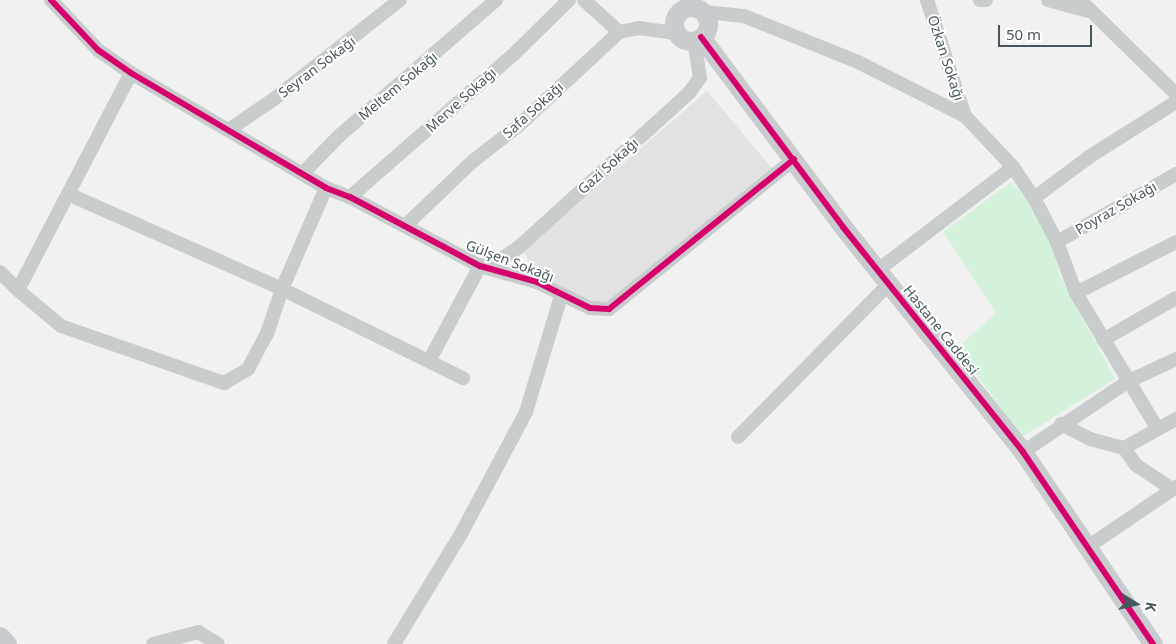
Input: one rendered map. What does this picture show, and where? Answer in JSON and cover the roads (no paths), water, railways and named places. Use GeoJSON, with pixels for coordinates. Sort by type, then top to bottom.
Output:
{"type":"FeatureCollection","features":[{"type":"Feature","properties":{"kind":"street","name":"Gülşen Sokağı"},"geometry":{"type":"LineString","coordinates":[[51,0],[98,50],[131,73],[170,98],[230,129],[326,188],[350,197],[480,266],[537,282],[561,296],[590,308],[609,309],[794,159]]}},
{"type":"Feature","properties":{"kind":"street","name":"Seyran Sokağı"},"geometry":{"type":"LineString","coordinates":[[230,129],[274,99],[400,0]]}},
{"type":"Feature","properties":{"kind":"street","name":"Meltem Sokağı"},"geometry":{"type":"LineString","coordinates":[[303,173],[338,136],[496,0]]}},
{"type":"Feature","properties":{"kind":"street","name":"Merve Sokağı"},"geometry":{"type":"LineString","coordinates":[[350,197],[514,54],[569,0]]}},
{"type":"Feature","properties":{"kind":"street"},"geometry":{"type":"LineString","coordinates":[[584,0],[619,32],[639,28],[676,33],[684,40],[698,39],[708,23],[704,12]]}},
{"type":"Feature","properties":{"kind":"street","name":"Özkan Sokağı"},"geometry":{"type":"LineString","coordinates":[[927,0],[965,116]]}},
{"type":"Feature","properties":{"kind":"street"},"geometry":{"type":"LineString","coordinates":[[980,0],[986,0]]}},
{"type":"Feature","properties":{"kind":"street"},"geometry":{"type":"LineString","coordinates":[[1048,0],[1090,11]]}},
{"type":"Feature","properties":{"kind":"street"},"geometry":{"type":"LineString","coordinates":[[1080,0],[1176,94]]}},
{"type":"Feature","properties":{"kind":"street"},"geometry":{"type":"LineString","coordinates":[[676,33],[675,16],[682,4],[695,6],[704,12],[744,16],[858,62],[965,116],[1013,167],[1034,198],[1057,242],[1076,293],[1127,382],[1157,428]]}},
{"type":"Feature","properties":{"kind":"street","name":"Safa Sokağı"},"geometry":{"type":"LineString","coordinates":[[405,226],[473,161],[518,126],[619,32]]}},
{"type":"Feature","properties":{"kind":"street","name":"Hastane Caddesi"},"geometry":{"type":"LineString","coordinates":[[698,39],[794,159],[883,277],[1023,452],[1089,546],[1153,644]]}},
{"type":"Feature","properties":{"kind":"street","name":"Gazi Sokağı"},"geometry":{"type":"LineString","coordinates":[[480,266],[500,260],[518,248],[689,93],[700,78],[698,39]]}},
{"type":"Feature","properties":{"kind":"street"},"geometry":{"type":"LineString","coordinates":[[18,290],[131,73]]}},
{"type":"Feature","properties":{"kind":"street"},"geometry":{"type":"LineString","coordinates":[[1034,198],[1089,157],[1176,102]]}},
{"type":"Feature","properties":{"kind":"street"},"geometry":{"type":"LineString","coordinates":[[738,437],[883,277],[1013,167]]}},
{"type":"Feature","properties":{"kind":"street","name":"Poyraz Sokağı"},"geometry":{"type":"LineString","coordinates":[[1057,242],[1176,174]]}},
{"type":"Feature","properties":{"kind":"street"},"geometry":{"type":"LineString","coordinates":[[0,272],[18,290],[61,326],[224,383],[248,369],[267,334],[282,289],[326,188]]}},
{"type":"Feature","properties":{"kind":"street"},"geometry":{"type":"LineString","coordinates":[[68,194],[282,289],[463,378]]}},
{"type":"Feature","properties":{"kind":"street"},"geometry":{"type":"LineString","coordinates":[[1076,293],[1176,242]]}},
{"type":"Feature","properties":{"kind":"street"},"geometry":{"type":"LineString","coordinates":[[429,361],[480,266]]}},
{"type":"Feature","properties":{"kind":"street"},"geometry":{"type":"LineString","coordinates":[[394,644],[462,532],[526,412],[561,296]]}},
{"type":"Feature","properties":{"kind":"street"},"geometry":{"type":"LineString","coordinates":[[1103,340],[1176,298]]}},
{"type":"Feature","properties":{"kind":"street"},"geometry":{"type":"LineString","coordinates":[[1023,452],[1061,424],[1127,382],[1176,359]]}},
{"type":"Feature","properties":{"kind":"street"},"geometry":{"type":"LineString","coordinates":[[1124,448],[1176,419]]}},
{"type":"Feature","properties":{"kind":"street"},"geometry":{"type":"LineString","coordinates":[[1061,424],[1090,439],[1124,448],[1136,465],[1174,488],[1089,546]]}},
{"type":"Feature","properties":{"kind":"street"},"geometry":{"type":"LineString","coordinates":[[153,644],[198,632],[218,644]]}},
{"type":"Feature","properties":{"kind":"street"},"geometry":{"type":"LineString","coordinates":[[0,636],[7,644]]}}]}
